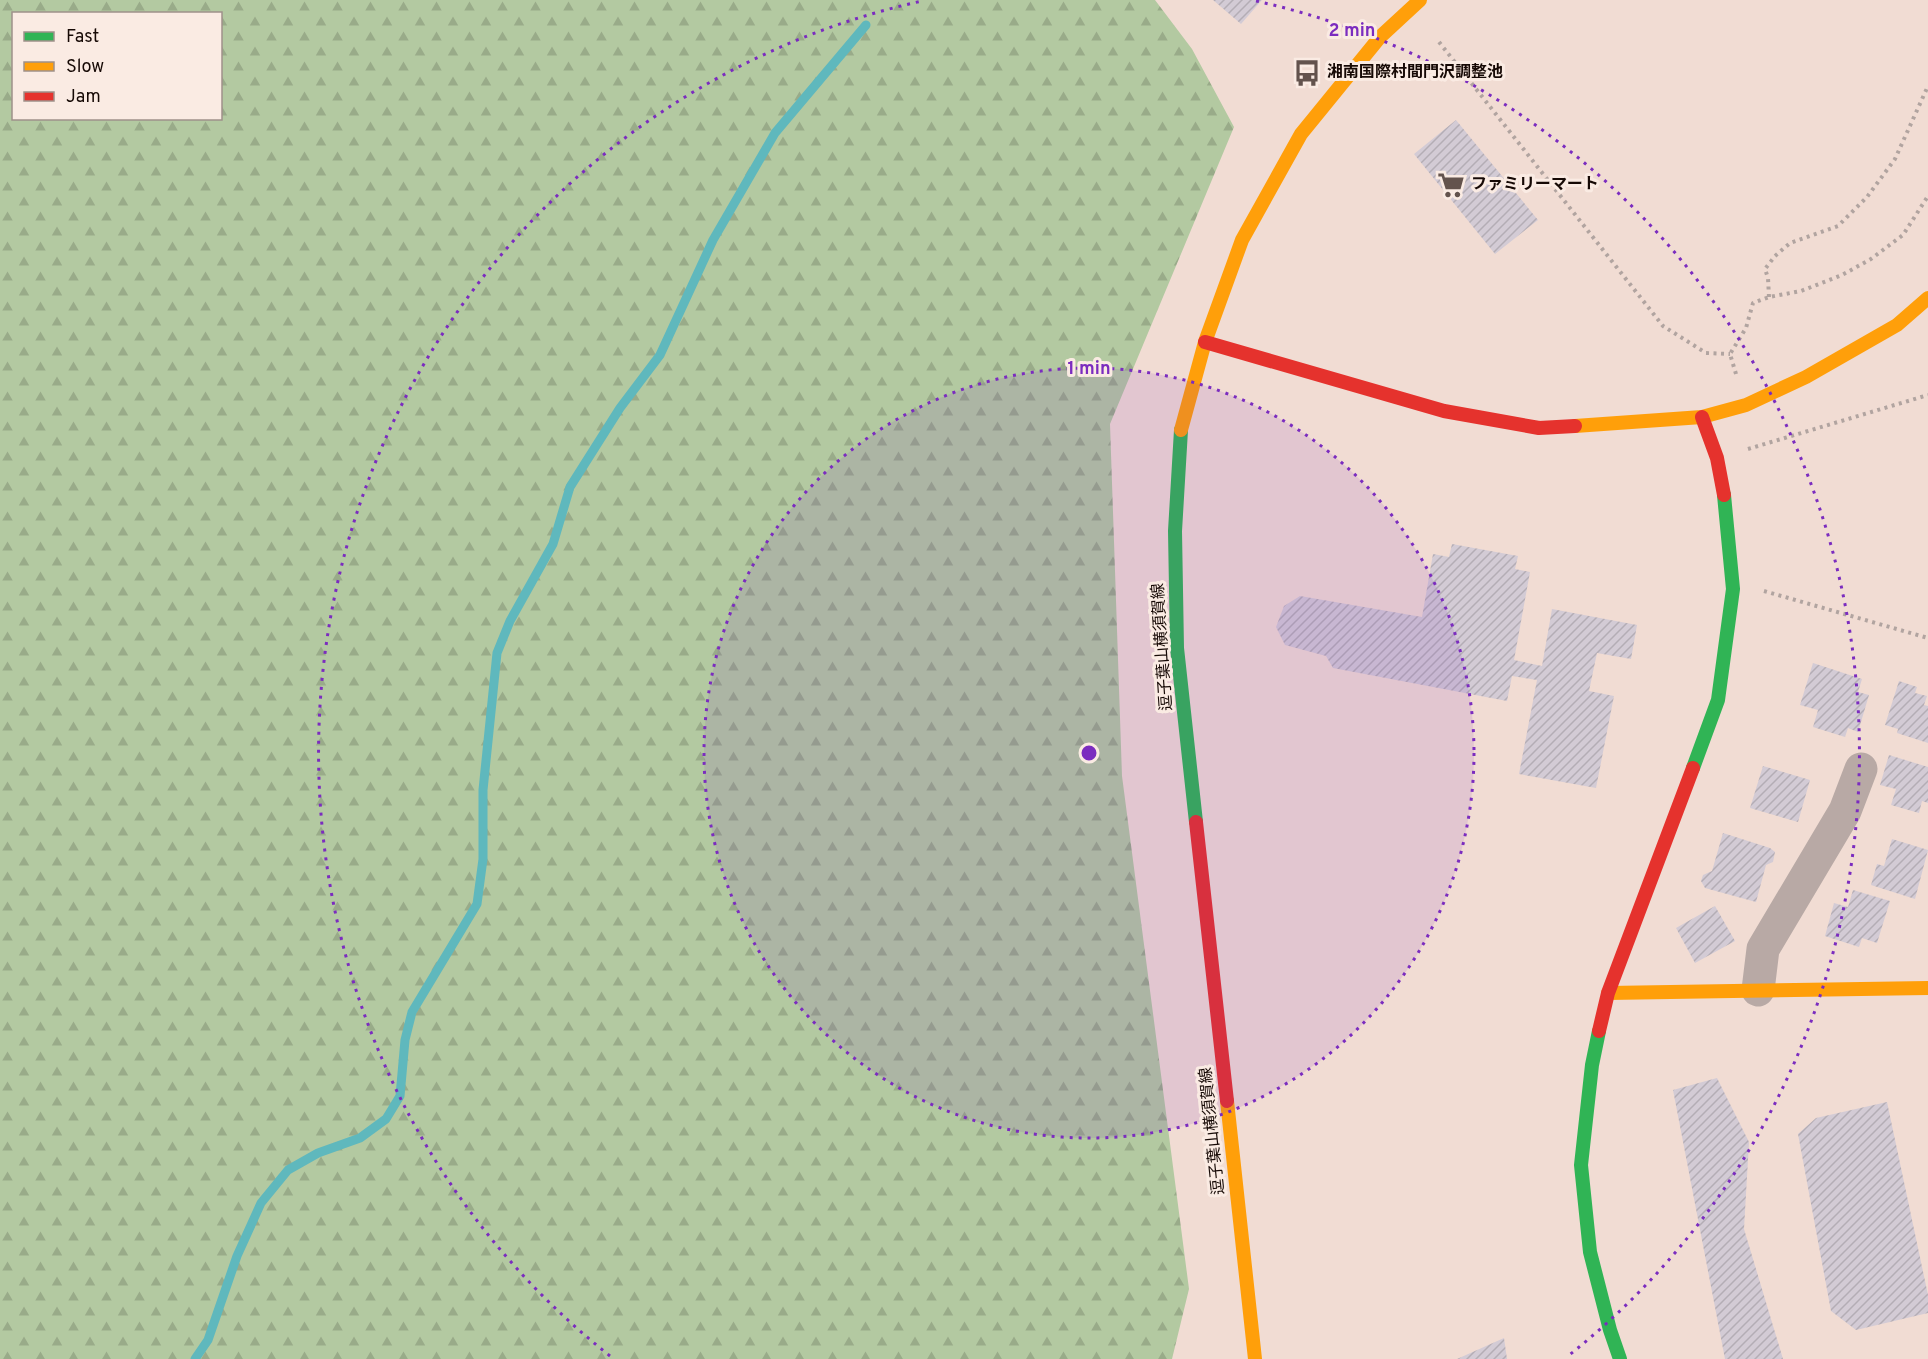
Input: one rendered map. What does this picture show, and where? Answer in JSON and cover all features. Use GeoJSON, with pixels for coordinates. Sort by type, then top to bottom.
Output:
{"type":"FeatureCollection","features":[{"type":"Feature","properties":{"kind":"street","name":"逗子葉山横須賀線"},"geometry":{"type":"LineString","coordinates":[[1255,1359],[1177,648],[1175,531],[1180,429],[1205,342],[1242,240],[1301,134],[1380,38],[1420,0]]}},
{"type":"Feature","properties":{"kind":"street"},"geometry":{"type":"LineString","coordinates":[[1205,342],[1444,411],[1539,428],[1702,417],[1746,405],[1806,377],[1897,325],[1928,298]]}},
{"type":"Feature","properties":{"kind":"street"},"geometry":{"type":"LineString","coordinates":[[1620,1359],[1590,1252],[1581,1165],[1592,1065],[1608,993],[1718,700],[1733,589],[1726,503],[1717,458],[1702,417]]}},
{"type":"Feature","properties":{"kind":"street"},"geometry":{"type":"LineString","coordinates":[[1758,990],[1763,949],[1845,812],[1861,769]]}},
{"type":"Feature","properties":{"kind":"street"},"geometry":{"type":"LineString","coordinates":[[1608,993],[1928,988]]}},
{"type":"Feature","properties":{"kind":"path"},"geometry":{"type":"LineString","coordinates":[[1439,42],[1663,326],[1706,353],[1730,354]]}},
{"type":"Feature","properties":{"kind":"path"},"geometry":{"type":"LineString","coordinates":[[1769,297],[1765,269],[1775,256],[1790,243],[1838,226],[1867,196],[1895,159],[1928,86]]}},
{"type":"Feature","properties":{"kind":"path"},"geometry":{"type":"LineString","coordinates":[[1730,354],[1746,328],[1753,303],[1769,297],[1801,291],[1842,275],[1871,259],[1903,236],[1928,196]]}},
{"type":"Feature","properties":{"kind":"path"},"geometry":{"type":"LineString","coordinates":[[1730,354],[1737,375]]}},
{"type":"Feature","properties":{"kind":"path"},"geometry":{"type":"LineString","coordinates":[[1717,458],[1928,395]]}},
{"type":"Feature","properties":{"kind":"path"},"geometry":{"type":"LineString","coordinates":[[1762,590],[1928,638]]}},
{"type":"Feature","properties":{"kind":"green space"},"geometry":{"type":"Polygon","coordinates":[[[0,0],[1155,0],[1192,49],[1234,127],[1110,424],[1122,776],[1189,1289],[1172,1359],[0,1359],[0,0]]]}},
{"type":"Feature","properties":{"kind":"building"},"geometry":{"type":"Polygon","coordinates":[[[1213,0],[1262,0],[1241,24],[1213,0]]]}},
{"type":"Feature","properties":{"kind":"building"},"geometry":{"type":"Polygon","coordinates":[[[1456,120],[1538,220],[1495,254],[1414,154],[1456,120]]]}},
{"type":"Feature","properties":{"kind":"building"},"geometry":{"type":"Polygon","coordinates":[[[1452,544],[1518,556],[1515,569],[1530,572],[1514,660],[1542,666],[1552,609],[1637,625],[1631,659],[1597,653],[1589,691],[1614,696],[1596,788],[1519,774],[1537,680],[1512,676],[1507,701],[1333,668],[1326,656],[1285,645],[1276,627],[1284,606],[1300,596],[1422,617],[1433,554],[1449,557],[1452,544]]]}},
{"type":"Feature","properties":{"kind":"building"},"geometry":{"type":"Polygon","coordinates":[[[1813,663],[1862,679],[1858,692],[1869,695],[1858,732],[1848,728],[1845,737],[1813,727],[1818,710],[1800,705],[1813,663]]]}},
{"type":"Feature","properties":{"kind":"building"},"geometry":{"type":"Polygon","coordinates":[[[1899,681],[1917,687],[1915,693],[1927,696],[1924,705],[1928,706],[1928,743],[1897,733],[1898,729],[1885,725],[1899,681]]]}},
{"type":"Feature","properties":{"kind":"building"},"geometry":{"type":"Polygon","coordinates":[[[1889,755],[1928,767],[1928,803],[1922,801],[1919,813],[1891,805],[1896,789],[1880,785],[1889,755]]]}},
{"type":"Feature","properties":{"kind":"building"},"geometry":{"type":"Polygon","coordinates":[[[1763,766],[1810,780],[1798,822],[1750,808],[1763,766]]]}},
{"type":"Feature","properties":{"kind":"building"},"geometry":{"type":"Polygon","coordinates":[[[1723,833],[1770,848],[1775,852],[1773,862],[1766,865],[1756,902],[1705,888],[1701,881],[1703,875],[1712,871],[1723,833]]]}},
{"type":"Feature","properties":{"kind":"building"},"geometry":{"type":"Polygon","coordinates":[[[1892,839],[1928,850],[1915,899],[1871,885],[1877,864],[1884,866],[1892,839]]]}},
{"type":"Feature","properties":{"kind":"building"},"geometry":{"type":"Polygon","coordinates":[[[1853,890],[1890,901],[1877,943],[1862,938],[1859,947],[1825,936],[1834,903],[1848,907],[1853,890]]]}},
{"type":"Feature","properties":{"kind":"building"},"geometry":{"type":"Polygon","coordinates":[[[1715,906],[1735,941],[1695,963],[1676,928],[1715,906]]]}},
{"type":"Feature","properties":{"kind":"building"},"geometry":{"type":"Polygon","coordinates":[[[1717,1078],[1749,1142],[1744,1229],[1783,1359],[1725,1359],[1673,1090],[1717,1078]]]}},
{"type":"Feature","properties":{"kind":"building"},"geometry":{"type":"Polygon","coordinates":[[[1887,1102],[1928,1295],[1928,1313],[1856,1330],[1831,1311],[1798,1134],[1816,1118],[1887,1102]]]}},
{"type":"Feature","properties":{"kind":"building"},"geometry":{"type":"Polygon","coordinates":[[[1504,1338],[1507,1359],[1457,1359],[1504,1338]]]}},
{"type":"Feature","properties":{"kind":"waterway"},"geometry":{"type":"LineString","coordinates":[[195,1359],[208,1340],[237,1256],[261,1203],[288,1170],[318,1153],[360,1138],[386,1119],[400,1096],[405,1040],[412,1012],[477,904],[483,859],[483,790],[497,653],[510,621],[553,544],[570,487],[620,408],[660,355],[713,240],[775,133],[866,25]]}},
{"type":"Feature","properties":{"kind":"traffic: fast"},"geometry":{"type":"LineString","coordinates":[[1181,430],[1175,531],[1177,648],[1196,822]]}},
{"type":"Feature","properties":{"kind":"traffic: fast"},"geometry":{"type":"LineString","coordinates":[[1693,768],[1718,700],[1733,589],[1724,495]]}},
{"type":"Feature","properties":{"kind":"traffic: fast"},"geometry":{"type":"LineString","coordinates":[[1599,1031],[1592,1065],[1581,1165],[1590,1252],[1620,1359]]}},
{"type":"Feature","properties":{"kind":"traffic: slow"},"geometry":{"type":"LineString","coordinates":[[1181,430],[1205,342],[1242,240],[1301,134],[1380,37],[1420,0]]}},
{"type":"Feature","properties":{"kind":"traffic: slow"},"geometry":{"type":"LineString","coordinates":[[1575,426],[1702,417],[1746,405],[1806,377],[1897,325],[1928,298]]}},
{"type":"Feature","properties":{"kind":"traffic: slow"},"geometry":{"type":"LineString","coordinates":[[1608,993],[1928,988]]}},
{"type":"Feature","properties":{"kind":"traffic: slow"},"geometry":{"type":"LineString","coordinates":[[1227,1101],[1255,1359]]}},
{"type":"Feature","properties":{"kind":"traffic: jam"},"geometry":{"type":"LineString","coordinates":[[1205,342],[1444,411],[1539,428],[1575,426]]}},
{"type":"Feature","properties":{"kind":"traffic: jam"},"geometry":{"type":"LineString","coordinates":[[1702,417],[1717,458],[1724,495]]}},
{"type":"Feature","properties":{"kind":"traffic: jam"},"geometry":{"type":"LineString","coordinates":[[1599,1031],[1608,993],[1693,768]]}},
{"type":"Feature","properties":{"kind":"traffic: jam"},"geometry":{"type":"LineString","coordinates":[[1196,822],[1227,1101]]}},
{"type":"Feature","properties":{"kind":"place","name":"湘南国際村間門沢調整池"},"geometry":{"type":"Point","coordinates":[1307,73]}},
{"type":"Feature","properties":{"kind":"place","name":"ファミリーマート"},"geometry":{"type":"Point","coordinates":[1451,185]}}]}
